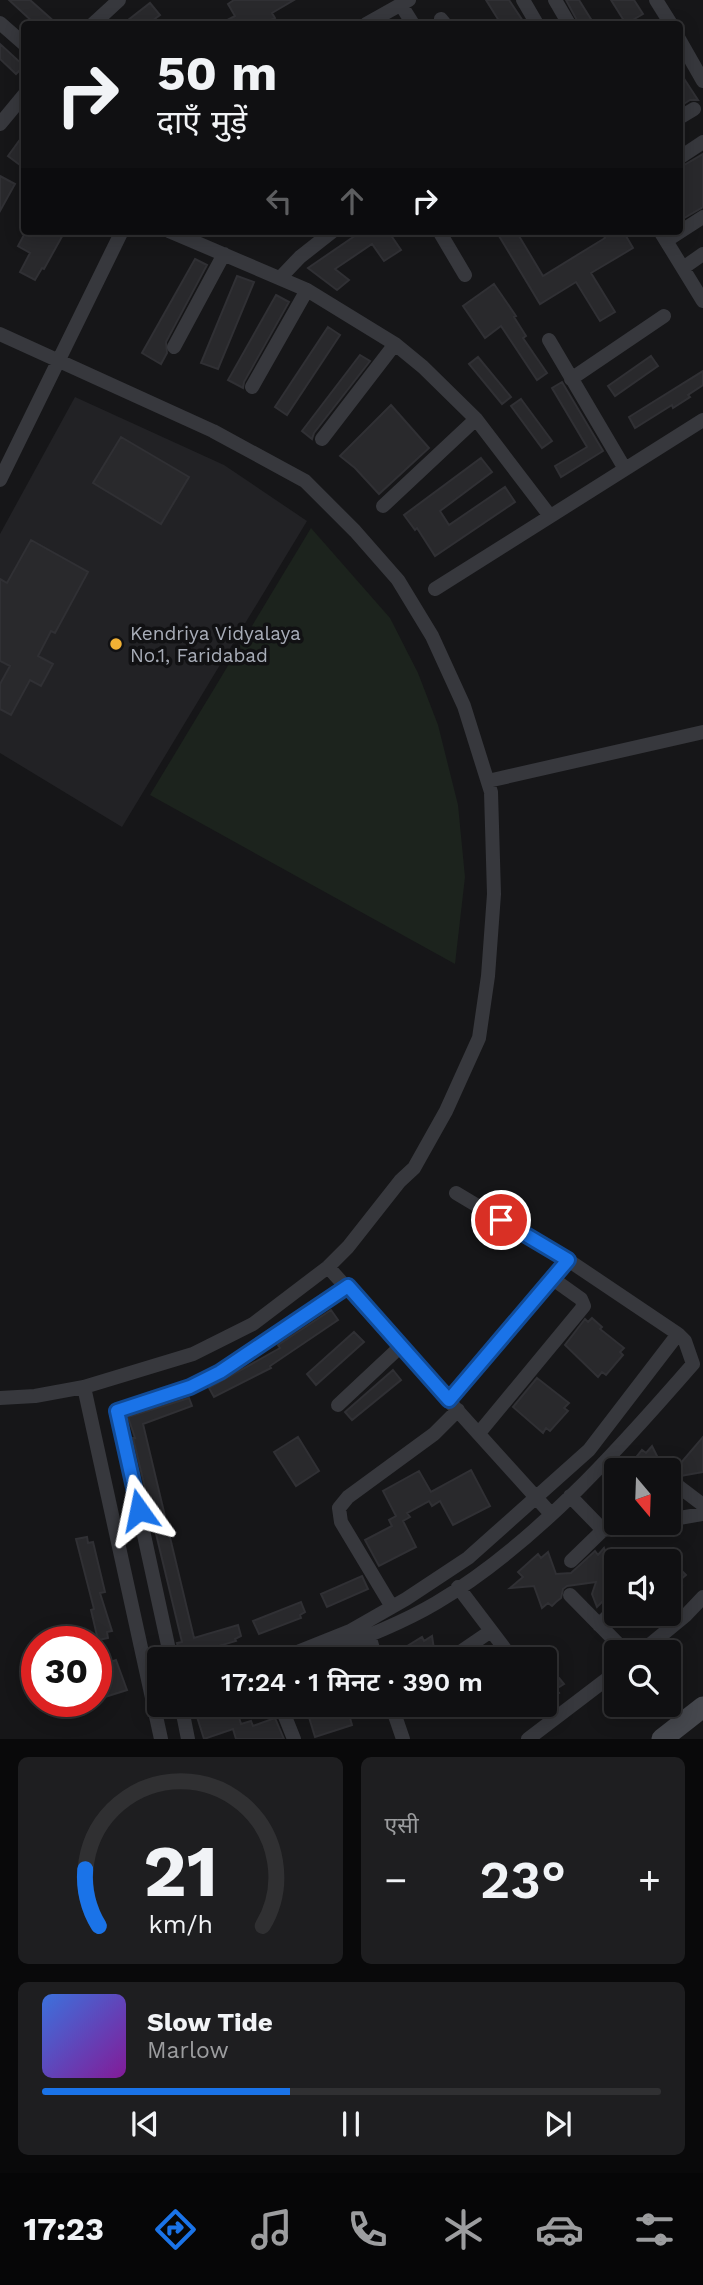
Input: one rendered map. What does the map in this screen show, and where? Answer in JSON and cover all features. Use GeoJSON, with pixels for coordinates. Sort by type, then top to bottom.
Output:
{"type":"FeatureCollection","features":[{"type":"Feature","properties":{"kind":"street"},"geometry":{"type":"LineString","coordinates":[[96,21],[119,0]]}},
{"type":"Feature","properties":{"kind":"street"},"geometry":{"type":"LineString","coordinates":[[523,0],[535,21]]}},
{"type":"Feature","properties":{"kind":"street"},"geometry":{"type":"LineString","coordinates":[[555,0],[567,21]]}},
{"type":"Feature","properties":{"kind":"street"},"geometry":{"type":"LineString","coordinates":[[656,0],[669,21]]}},
{"type":"Feature","properties":{"kind":"street"},"geometry":{"type":"LineString","coordinates":[[371,21],[405,2],[412,21]]}},
{"type":"Feature","properties":{"kind":"street"},"geometry":{"type":"LineString","coordinates":[[0,23],[21,41]]}},
{"type":"Feature","properties":{"kind":"street"},"geometry":{"type":"LineString","coordinates":[[683,45],[703,81]]}},
{"type":"Feature","properties":{"kind":"street"},"geometry":{"type":"LineString","coordinates":[[0,124],[21,99]]}},
{"type":"Feature","properties":{"kind":"street"},"geometry":{"type":"LineString","coordinates":[[683,116],[694,109]]}},
{"type":"Feature","properties":{"kind":"street"},"geometry":{"type":"LineString","coordinates":[[683,155],[703,142]]}},
{"type":"Feature","properties":{"kind":"street"},"geometry":{"type":"LineString","coordinates":[[683,226],[703,217]]}},
{"type":"Feature","properties":{"kind":"street"},"geometry":{"type":"LineString","coordinates":[[0,480],[120,235]]}},
{"type":"Feature","properties":{"kind":"street"},"geometry":{"type":"LineString","coordinates":[[179,235],[307,290],[395,344],[423,367],[476,419],[550,516]]}},
{"type":"Feature","properties":{"kind":"street"},"geometry":{"type":"LineString","coordinates":[[280,278],[300,257],[328,235]]}},
{"type":"Feature","properties":{"kind":"street"},"geometry":{"type":"LineString","coordinates":[[441,235],[465,275]]}},
{"type":"Feature","properties":{"kind":"street"},"geometry":{"type":"LineString","coordinates":[[663,236],[703,301]]}},
{"type":"Feature","properties":{"kind":"street"},"geometry":{"type":"LineString","coordinates":[[174,347],[224,254]]}},
{"type":"Feature","properties":{"kind":"street"},"geometry":{"type":"LineString","coordinates":[[683,268],[703,254]]}},
{"type":"Feature","properties":{"kind":"street"},"geometry":{"type":"LineString","coordinates":[[253,387],[307,290]]}},
{"type":"Feature","properties":{"kind":"street"},"geometry":{"type":"LineString","coordinates":[[571,379],[664,316]]}},
{"type":"Feature","properties":{"kind":"street"},"geometry":{"type":"LineString","coordinates":[[0,334],[213,431],[305,481],[355,530],[398,580],[432,636],[464,706],[491,792],[495,894],[479,1038],[446,1111],[414,1168],[400,1181],[348,1247],[328,1267],[253,1324],[193,1354],[83,1387],[35,1396],[0,1398]]}},
{"type":"Feature","properties":{"kind":"street"},"geometry":{"type":"LineString","coordinates":[[549,340],[625,469]]}},
{"type":"Feature","properties":{"kind":"street"},"geometry":{"type":"LineString","coordinates":[[322,439],[395,344]]}},
{"type":"Feature","properties":{"kind":"street"},"geometry":{"type":"LineString","coordinates":[[383,506],[476,419]]}},
{"type":"Feature","properties":{"kind":"street"},"geometry":{"type":"LineString","coordinates":[[435,589],[703,420]]}},
{"type":"Feature","properties":{"kind":"street"},"geometry":{"type":"LineString","coordinates":[[488,781],[703,732]]}},
{"type":"Feature","properties":{"kind":"street"},"geometry":{"type":"LineString","coordinates":[[339,1647],[436,1603],[506,1553],[570,1496],[698,1367],[685,1341],[678,1334],[568,1260],[456,1193]]}},
{"type":"Feature","properties":{"kind":"street"},"geometry":{"type":"LineString","coordinates":[[392,1607],[341,1522],[339,1508],[348,1497],[434,1434],[568,1260]]}},
{"type":"Feature","properties":{"kind":"street"},"geometry":{"type":"LineString","coordinates":[[328,1267],[348,1286],[551,1514]]}},
{"type":"Feature","properties":{"kind":"street"},"geometry":{"type":"LineString","coordinates":[[479,1433],[584,1306],[581,1299],[553,1279]]}},
{"type":"Feature","properties":{"kind":"street"},"geometry":{"type":"LineString","coordinates":[[168,1647],[117,1411],[190,1387],[220,1372],[348,1286]]}},
{"type":"Feature","properties":{"kind":"street"},"geometry":{"type":"LineString","coordinates":[[310,1647],[350,1631],[468,1558],[589,1450],[678,1334]]}},
{"type":"Feature","properties":{"kind":"street"},"geometry":{"type":"LineString","coordinates":[[338,1405],[401,1346]]}},
{"type":"Feature","properties":{"kind":"street"},"geometry":{"type":"LineString","coordinates":[[83,1387],[147,1657]]}},
{"type":"Feature","properties":{"kind":"street"},"geometry":{"type":"LineString","coordinates":[[681,1488],[703,1504]]}},
{"type":"Feature","properties":{"kind":"street"},"geometry":{"type":"LineString","coordinates":[[570,1496],[604,1530],[571,1561]]}},
{"type":"Feature","properties":{"kind":"street"},"geometry":{"type":"LineString","coordinates":[[681,1518],[703,1514]]}},
{"type":"Feature","properties":{"kind":"street"},"geometry":{"type":"LineString","coordinates":[[458,1587],[503,1647]]}},
{"type":"Feature","properties":{"kind":"street"},"geometry":{"type":"LineString","coordinates":[[570,1595],[613,1640]]}},
{"type":"Feature","properties":{"kind":"street"},"geometry":{"type":"LineString","coordinates":[[656,1640],[703,1597]]}},
{"type":"Feature","properties":{"kind":"street"},"geometry":{"type":"LineString","coordinates":[[599,1625],[604,1620]]}},
{"type":"Feature","properties":{"kind":"street"},"geometry":{"type":"LineString","coordinates":[[468,1647],[491,1631]]}},
{"type":"Feature","properties":{"kind":"street"},"geometry":{"type":"LineString","coordinates":[[369,1635],[372,1647]]}},
{"type":"Feature","properties":{"kind":"street"},"geometry":{"type":"LineString","coordinates":[[528,1739],[604,1681]]}},
{"type":"Feature","properties":{"kind":"street"},"geometry":{"type":"LineString","coordinates":[[662,1739],[703,1707]]}},
{"type":"Feature","properties":{"kind":"street"},"geometry":{"type":"LineString","coordinates":[[158,1717],[161,1739]]}},
{"type":"Feature","properties":{"kind":"street"},"geometry":{"type":"LineString","coordinates":[[184,1717],[188,1739]]}},
{"type":"Feature","properties":{"kind":"street"},"geometry":{"type":"LineString","coordinates":[[285,1717],[294,1739]]}},
{"type":"Feature","properties":{"kind":"street"},"geometry":{"type":"LineString","coordinates":[[395,1717],[403,1739]]}},
{"type":"Feature","properties":{"kind":"street"},"geometry":{"type":"LineString","coordinates":[[684,1739],[703,1724]]}},
{"type":"Feature","properties":{"kind":"shaded area","name":"Kendriya Vidyalaya No.1, Faridabad"},"geometry":{"type":"Polygon","coordinates":[[[75,397],[224,465],[307,521],[122,827],[0,753],[0,534],[75,397]]]}},
{"type":"Feature","properties":{"kind":"shaded area"},"geometry":{"type":"Polygon","coordinates":[[[311,528],[390,618],[418,673],[438,725],[458,805],[465,877],[455,964],[150,795],[311,528]]]}},
{"type":"Feature","properties":{"kind":"building"},"geometry":{"type":"Polygon","coordinates":[[[9,0],[30,0],[54,21],[32,21],[9,0]]]}},
{"type":"Feature","properties":{"kind":"building"},"geometry":{"type":"Polygon","coordinates":[[[234,0],[294,0],[272,13],[275,18],[269,21],[226,21],[235,16],[228,4],[234,0]]]}},
{"type":"Feature","properties":{"kind":"building"},"geometry":{"type":"Polygon","coordinates":[[[486,0],[509,0],[523,21],[499,21],[486,0]]]}},
{"type":"Feature","properties":{"kind":"building"},"geometry":{"type":"Polygon","coordinates":[[[566,0],[579,0],[592,21],[577,21],[566,0]]]}},
{"type":"Feature","properties":{"kind":"building"},"geometry":{"type":"Polygon","coordinates":[[[611,0],[634,0],[643,14],[631,21],[624,21],[611,0]]]}},
{"type":"Feature","properties":{"kind":"building"},"geometry":{"type":"Polygon","coordinates":[[[150,3],[160,15],[152,21],[127,21],[150,3]]]}},
{"type":"Feature","properties":{"kind":"building"},"geometry":{"type":"Polygon","coordinates":[[[0,44],[21,63],[21,69],[16,74],[0,59],[0,44]]]}},
{"type":"Feature","properties":{"kind":"building"},"geometry":{"type":"Polygon","coordinates":[[[683,77],[698,100],[690,100],[683,104],[683,77]]]}},
{"type":"Feature","properties":{"kind":"building"},"geometry":{"type":"Polygon","coordinates":[[[21,138],[21,166],[8,156],[21,138]]]}},
{"type":"Feature","properties":{"kind":"building"},"geometry":{"type":"Polygon","coordinates":[[[703,154],[703,207],[683,219],[683,166],[703,154]]]}},
{"type":"Feature","properties":{"kind":"building"},"geometry":{"type":"Polygon","coordinates":[[[0,176],[15,184],[0,211],[0,176]]]}},
{"type":"Feature","properties":{"kind":"building"},"geometry":{"type":"Polygon","coordinates":[[[24,235],[63,235],[35,280],[20,272],[30,253],[18,246],[24,235]]]}},
{"type":"Feature","properties":{"kind":"building"},"geometry":{"type":"Polygon","coordinates":[[[356,235],[391,235],[401,250],[384,261],[372,244],[335,269],[349,280],[337,290],[308,268],[356,235]]]}},
{"type":"Feature","properties":{"kind":"building"},"geometry":{"type":"Polygon","coordinates":[[[498,235],[518,235],[543,276],[605,238],[603,235],[625,235],[633,248],[591,273],[615,312],[600,321],[576,282],[540,304],[498,235]]]}},
{"type":"Feature","properties":{"kind":"building"},"geometry":{"type":"Polygon","coordinates":[[[195,259],[207,265],[166,342],[167,353],[161,364],[142,353],[195,259]]]}},
{"type":"Feature","properties":{"kind":"building"},"geometry":{"type":"Polygon","coordinates":[[[237,276],[254,282],[218,369],[201,363],[237,276]]]}},
{"type":"Feature","properties":{"kind":"building"},"geometry":{"type":"Polygon","coordinates":[[[494,284],[516,316],[514,317],[526,336],[523,338],[547,373],[537,380],[501,326],[485,338],[463,306],[494,284]]]}},
{"type":"Feature","properties":{"kind":"building"},"geometry":{"type":"Polygon","coordinates":[[[276,295],[289,302],[243,388],[228,380],[276,295]]]}},
{"type":"Feature","properties":{"kind":"building"},"geometry":{"type":"Polygon","coordinates":[[[328,327],[340,335],[287,415],[275,407],[328,327]]]}},
{"type":"Feature","properties":{"kind":"building"},"geometry":{"type":"Polygon","coordinates":[[[360,355],[370,361],[312,439],[302,431],[360,355]]]}},
{"type":"Feature","properties":{"kind":"building"},"geometry":{"type":"Polygon","coordinates":[[[651,356],[658,366],[615,396],[608,386],[651,356]]]}},
{"type":"Feature","properties":{"kind":"building"},"geometry":{"type":"Polygon","coordinates":[[[478,357],[511,397],[502,404],[469,364],[478,357]]]}},
{"type":"Feature","properties":{"kind":"building"},"geometry":{"type":"Polygon","coordinates":[[[703,371],[703,385],[688,395],[690,397],[635,428],[629,417],[703,371]]]}},
{"type":"Feature","properties":{"kind":"building"},"geometry":{"type":"Polygon","coordinates":[[[562,382],[603,451],[561,477],[555,466],[587,447],[552,388],[562,382]]]}},
{"type":"Feature","properties":{"kind":"building"},"geometry":{"type":"Polygon","coordinates":[[[521,399],[552,441],[542,448],[511,406],[521,399]]]}},
{"type":"Feature","properties":{"kind":"building"},"geometry":{"type":"Polygon","coordinates":[[[391,405],[429,448],[379,494],[340,456],[391,405]]]}},
{"type":"Feature","properties":{"kind":"building"},"geometry":{"type":"Polygon","coordinates":[[[121,437],[189,477],[161,524],[93,483],[121,437]]]}},
{"type":"Feature","properties":{"kind":"building"},"geometry":{"type":"Polygon","coordinates":[[[481,458],[492,472],[440,511],[449,525],[505,487],[515,502],[435,556],[417,528],[415,530],[404,515],[481,458]]]}},
{"type":"Feature","properties":{"kind":"building"},"geometry":{"type":"Polygon","coordinates":[[[31,540],[88,572],[55,633],[51,631],[38,656],[53,664],[41,686],[30,680],[11,715],[0,709],[0,684],[10,666],[0,661],[0,579],[7,583],[31,540]]]}},
{"type":"Feature","properties":{"kind":"building"},"geometry":{"type":"Polygon","coordinates":[[[331,1310],[338,1320],[270,1366],[271,1368],[214,1397],[209,1388],[280,1348],[278,1345],[331,1310]]]}},
{"type":"Feature","properties":{"kind":"building"},"geometry":{"type":"Polygon","coordinates":[[[592,1318],[602,1327],[600,1329],[624,1348],[620,1352],[623,1355],[606,1375],[602,1372],[598,1377],[565,1345],[585,1319],[588,1322],[592,1318]]]}},
{"type":"Feature","properties":{"kind":"building"},"geometry":{"type":"Polygon","coordinates":[[[354,1332],[364,1342],[316,1385],[307,1374],[354,1332]]]}},
{"type":"Feature","properties":{"kind":"building"},"geometry":{"type":"Polygon","coordinates":[[[393,1370],[401,1380],[352,1420],[345,1412],[393,1370]]]}},
{"type":"Feature","properties":{"kind":"building"},"geometry":{"type":"Polygon","coordinates":[[[537,1378],[569,1403],[564,1408],[568,1411],[550,1431],[546,1428],[543,1433],[513,1407],[537,1378]]]}},
{"type":"Feature","properties":{"kind":"building"},"geometry":{"type":"Polygon","coordinates":[[[189,1398],[192,1406],[143,1424],[194,1638],[238,1625],[241,1636],[235,1639],[236,1641],[216,1647],[178,1647],[177,1643],[182,1642],[128,1417],[189,1398]]]}},
{"type":"Feature","properties":{"kind":"building"},"geometry":{"type":"Polygon","coordinates":[[[298,1437],[319,1471],[296,1486],[274,1452],[298,1437]]]}},
{"type":"Feature","properties":{"kind":"building"},"geometry":{"type":"Polygon","coordinates":[[[703,1437],[703,1472],[681,1476],[681,1463],[703,1437]]]}},
{"type":"Feature","properties":{"kind":"building"},"geometry":{"type":"Polygon","coordinates":[[[652,1446],[658,1458],[636,1458],[642,1450],[646,1453],[652,1446]]]}},
{"type":"Feature","properties":{"kind":"building"},"geometry":{"type":"Polygon","coordinates":[[[471,1470],[490,1506],[453,1525],[440,1501],[432,1506],[429,1501],[407,1513],[410,1517],[403,1521],[416,1547],[379,1566],[365,1540],[392,1526],[389,1520],[396,1516],[383,1491],[419,1471],[431,1492],[471,1470]]]}},
{"type":"Feature","properties":{"kind":"building"},"geometry":{"type":"Polygon","coordinates":[[[87,1537],[88,1543],[93,1542],[105,1592],[100,1593],[110,1626],[95,1626],[91,1610],[94,1609],[76,1539],[87,1537]]]}},
{"type":"Feature","properties":{"kind":"building"},"geometry":{"type":"Polygon","coordinates":[[[604,1548],[604,1602],[597,1607],[592,1594],[596,1582],[567,1586],[563,1589],[561,1598],[552,1606],[548,1603],[542,1608],[534,1586],[510,1588],[523,1577],[518,1572],[538,1554],[541,1558],[548,1552],[556,1574],[571,1573],[595,1551],[598,1555],[604,1548]]]}},
{"type":"Feature","properties":{"kind":"building"},"geometry":{"type":"Polygon","coordinates":[[[362,1576],[368,1589],[327,1607],[321,1594],[362,1576]]]}},
{"type":"Feature","properties":{"kind":"building"},"geometry":{"type":"Polygon","coordinates":[[[301,1602],[305,1612],[300,1615],[301,1618],[259,1634],[253,1621],[301,1602]]]}},
{"type":"Feature","properties":{"kind":"building"},"geometry":{"type":"Polygon","coordinates":[[[432,1636],[434,1647],[406,1647],[422,1637],[424,1641],[432,1636]]]}},
{"type":"Feature","properties":{"kind":"building"},"geometry":{"type":"Polygon","coordinates":[[[116,1660],[127,1690],[112,1695],[112,1661],[116,1660]]]}},
{"type":"Feature","properties":{"kind":"building"},"geometry":{"type":"Polygon","coordinates":[[[557,1677],[559,1678],[564,1684],[557,1688],[557,1677]]]}},
{"type":"Feature","properties":{"kind":"building"},"geometry":{"type":"Polygon","coordinates":[[[197,1717],[239,1717],[241,1724],[251,1721],[253,1726],[275,1718],[284,1739],[236,1739],[233,1729],[204,1739],[197,1717]]]}},
{"type":"Feature","properties":{"kind":"building"},"geometry":{"type":"Polygon","coordinates":[[[309,1717],[350,1717],[352,1725],[315,1737],[309,1717]]]}},
{"type":"Feature","properties":{"kind":"place","name":"Kendriya Vidyalaya No.1, Faridabad"},"geometry":{"type":"Point","coordinates":[116,644]}},
{"type":"Feature","properties":{"kind":"route"},"geometry":{"type":"LineString","coordinates":[[139,1510],[117,1411],[190,1387],[220,1372],[348,1286],[449,1400],[568,1260],[501,1220]]}}]}
